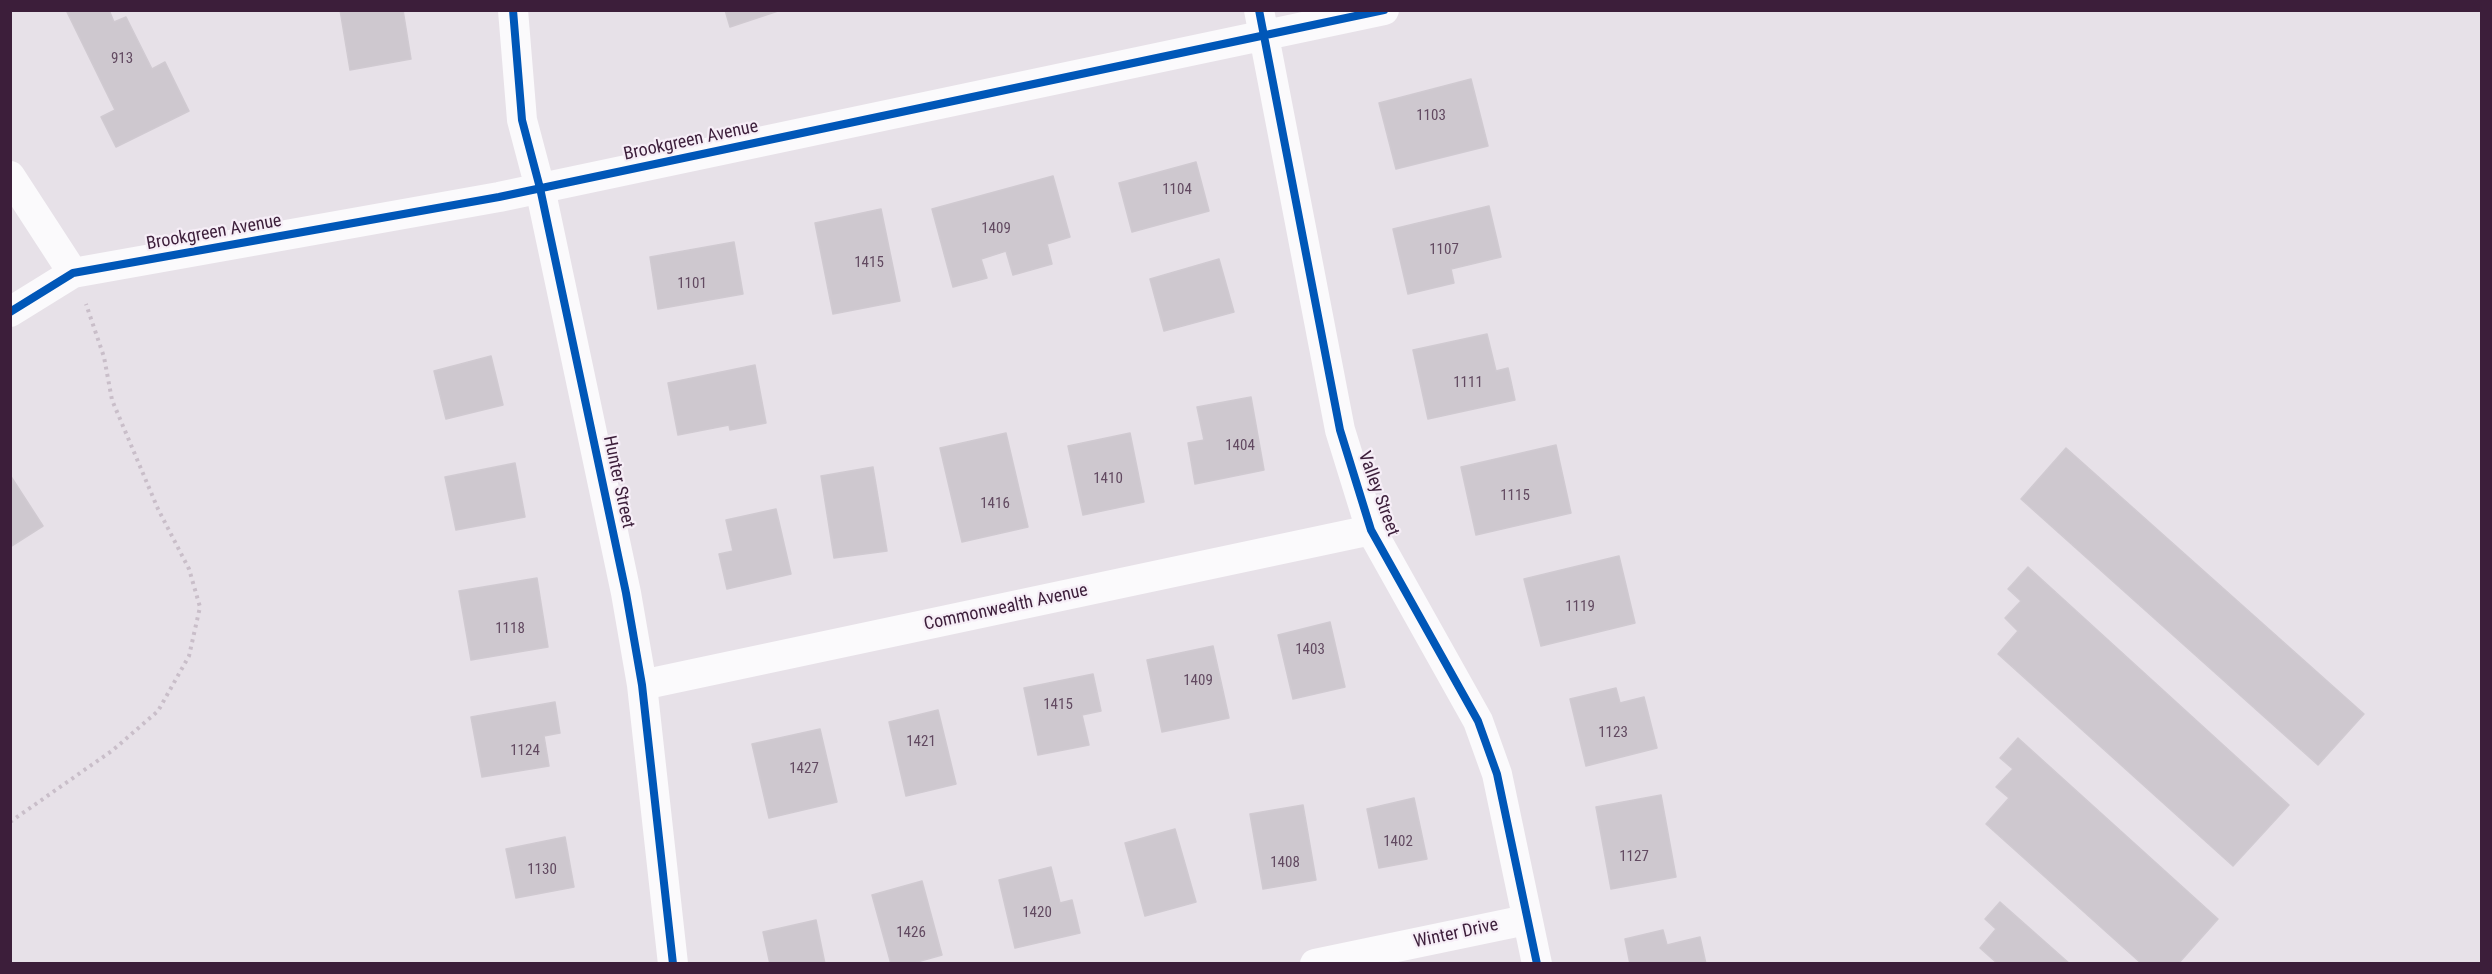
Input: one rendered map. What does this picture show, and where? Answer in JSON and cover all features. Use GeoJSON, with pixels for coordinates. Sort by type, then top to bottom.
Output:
{"type":"FeatureCollection","features":[{"type":"Feature","properties":{"kind":"street","name":"Hunter Street"},"geometry":{"type":"LineString","coordinates":[[513,10],[522,120],[540,188],[626,593],[642,685],[673,963]]}},
{"type":"Feature","properties":{"kind":"street","name":"Brookgreen Avenue"},"geometry":{"type":"LineString","coordinates":[[10,312],[73,273],[540,188],[1262,23],[1384,10]]}},
{"type":"Feature","properties":{"kind":"street","name":"Valley Street"},"geometry":{"type":"LineString","coordinates":[[1262,23],[1340,430],[1371,530],[1478,721],[1497,774],[1526,920],[1537,963]]}},
{"type":"Feature","properties":{"kind":"street"},"geometry":{"type":"LineString","coordinates":[[10,176],[73,273]]}},
{"type":"Feature","properties":{"kind":"street","name":"Commonwealth Avenue"},"geometry":{"type":"LineString","coordinates":[[642,685],[1371,530]]}},
{"type":"Feature","properties":{"kind":"street","name":"Winter Drive"},"geometry":{"type":"LineString","coordinates":[[1315,963],[1526,920]]}},
{"type":"Feature","properties":{"kind":"path"},"geometry":{"type":"LineString","coordinates":[[10,822],[113,750],[158,711],[189,656],[200,607],[189,568],[158,509],[117,411],[94,322],[73,273]]}},
{"type":"Feature","properties":{"kind":"building"},"geometry":{"type":"Polygon","coordinates":[[[66,10],[109,10],[114,22],[126,17],[152,69],[165,62],[189,111],[116,147],[101,117],[115,110],[66,10]]]}},
{"type":"Feature","properties":{"kind":"building"},"geometry":{"type":"Polygon","coordinates":[[[340,10],[403,10],[411,59],[350,70],[340,10]]]}},
{"type":"Feature","properties":{"kind":"building"},"geometry":{"type":"Polygon","coordinates":[[[725,10],[781,10],[730,27],[725,10]]]}},
{"type":"Feature","properties":{"kind":"building"},"geometry":{"type":"Polygon","coordinates":[[[1471,79],[1488,146],[1396,169],[1379,103],[1471,79]]]}},
{"type":"Feature","properties":{"kind":"building"},"geometry":{"type":"Polygon","coordinates":[[[1196,162],[1209,211],[1132,232],[1119,183],[1196,162]]]}},
{"type":"Feature","properties":{"kind":"building"},"geometry":{"type":"Polygon","coordinates":[[[1053,176],[1070,237],[1047,244],[1052,264],[1013,275],[1006,251],[981,259],[987,278],[953,287],[932,209],[1053,176]]]}},
{"type":"Feature","properties":{"kind":"building"},"geometry":{"type":"Polygon","coordinates":[[[1489,206],[1501,257],[1451,269],[1454,283],[1408,294],[1393,229],[1489,206]]]}},
{"type":"Feature","properties":{"kind":"building"},"geometry":{"type":"Polygon","coordinates":[[[881,209],[900,301],[833,314],[815,223],[881,209]]]}},
{"type":"Feature","properties":{"kind":"building"},"geometry":{"type":"Polygon","coordinates":[[[734,242],[743,294],[658,309],[650,257],[734,242]]]}},
{"type":"Feature","properties":{"kind":"building"},"geometry":{"type":"Polygon","coordinates":[[[1219,259],[1234,312],[1164,331],[1150,279],[1219,259]]]}},
{"type":"Feature","properties":{"kind":"building"},"geometry":{"type":"Polygon","coordinates":[[[1487,334],[1496,371],[1508,368],[1515,400],[1428,419],[1413,350],[1487,334]]]}},
{"type":"Feature","properties":{"kind":"building"},"geometry":{"type":"Polygon","coordinates":[[[491,356],[503,405],[446,419],[434,371],[491,356]]]}},
{"type":"Feature","properties":{"kind":"building"},"geometry":{"type":"Polygon","coordinates":[[[755,365],[766,423],[730,430],[729,425],[678,435],[668,383],[755,365]]]}},
{"type":"Feature","properties":{"kind":"building"},"geometry":{"type":"Polygon","coordinates":[[[1251,397],[1264,470],[1195,484],[1188,443],[1204,440],[1197,407],[1251,397]]]}},
{"type":"Feature","properties":{"kind":"building"},"geometry":{"type":"Polygon","coordinates":[[[1006,433],[1028,527],[962,542],[940,448],[1006,433]]]}},
{"type":"Feature","properties":{"kind":"building"},"geometry":{"type":"Polygon","coordinates":[[[1130,433],[1144,502],[1083,515],[1068,446],[1130,433]]]}},
{"type":"Feature","properties":{"kind":"building"},"geometry":{"type":"Polygon","coordinates":[[[1556,445],[1571,513],[1476,535],[1461,467],[1556,445]]]}},
{"type":"Feature","properties":{"kind":"building"},"geometry":{"type":"Polygon","coordinates":[[[2066,448],[2364,714],[2318,765],[2021,499],[2066,448]]]}},
{"type":"Feature","properties":{"kind":"building"},"geometry":{"type":"Polygon","coordinates":[[[515,463],[525,517],[456,530],[445,477],[515,463]]]}},
{"type":"Feature","properties":{"kind":"building"},"geometry":{"type":"Polygon","coordinates":[[[873,467],[887,551],[834,558],[821,476],[873,467]]]}},
{"type":"Feature","properties":{"kind":"building"},"geometry":{"type":"Polygon","coordinates":[[[10,475],[43,526],[10,547],[10,475]]]}},
{"type":"Feature","properties":{"kind":"building"},"geometry":{"type":"Polygon","coordinates":[[[776,509],[791,574],[727,589],[719,554],[733,551],[726,520],[776,509]]]}},
{"type":"Feature","properties":{"kind":"building"},"geometry":{"type":"Polygon","coordinates":[[[1619,556],[1635,623],[1541,646],[1524,579],[1619,556]]]}},
{"type":"Feature","properties":{"kind":"building"},"geometry":{"type":"Polygon","coordinates":[[[2028,567],[2289,805],[2233,866],[1998,654],[2018,631],[2005,618],[2021,601],[2008,589],[2028,567]]]}},
{"type":"Feature","properties":{"kind":"building"},"geometry":{"type":"Polygon","coordinates":[[[537,578],[548,647],[471,660],[459,591],[537,578]]]}},
{"type":"Feature","properties":{"kind":"building"},"geometry":{"type":"Polygon","coordinates":[[[1330,622],[1345,687],[1293,699],[1278,635],[1330,622]]]}},
{"type":"Feature","properties":{"kind":"building"},"geometry":{"type":"Polygon","coordinates":[[[1213,646],[1229,718],[1162,732],[1147,660],[1213,646]]]}},
{"type":"Feature","properties":{"kind":"building"},"geometry":{"type":"Polygon","coordinates":[[[1093,674],[1101,711],[1082,715],[1089,745],[1038,755],[1024,688],[1093,674]]]}},
{"type":"Feature","properties":{"kind":"building"},"geometry":{"type":"Polygon","coordinates":[[[1616,688],[1620,703],[1644,697],[1657,748],[1586,766],[1570,699],[1616,688]]]}},
{"type":"Feature","properties":{"kind":"building"},"geometry":{"type":"Polygon","coordinates":[[[555,702],[560,733],[544,736],[549,766],[482,777],[471,717],[555,702]]]}},
{"type":"Feature","properties":{"kind":"building"},"geometry":{"type":"Polygon","coordinates":[[[938,710],[956,784],[906,796],[889,722],[938,710]]]}},
{"type":"Feature","properties":{"kind":"building"},"geometry":{"type":"Polygon","coordinates":[[[820,729],[837,802],[769,818],[752,744],[820,729]]]}},
{"type":"Feature","properties":{"kind":"building"},"geometry":{"type":"Polygon","coordinates":[[[2018,738],[2218,919],[2178,964],[2142,964],[1986,824],[2009,798],[1996,787],[2013,769],[2000,758],[2018,738]]]}},
{"type":"Feature","properties":{"kind":"building"},"geometry":{"type":"Polygon","coordinates":[[[1661,795],[1676,877],[1611,889],[1596,807],[1661,795]]]}},
{"type":"Feature","properties":{"kind":"building"},"geometry":{"type":"Polygon","coordinates":[[[1414,798],[1427,859],[1379,868],[1367,809],[1414,798]]]}},
{"type":"Feature","properties":{"kind":"building"},"geometry":{"type":"Polygon","coordinates":[[[1303,805],[1316,880],[1263,889],[1250,814],[1303,805]]]}},
{"type":"Feature","properties":{"kind":"building"},"geometry":{"type":"Polygon","coordinates":[[[1175,829],[1196,902],[1145,916],[1125,843],[1175,829]]]}},
{"type":"Feature","properties":{"kind":"building"},"geometry":{"type":"Polygon","coordinates":[[[565,837],[574,887],[516,898],[506,849],[565,837]]]}},
{"type":"Feature","properties":{"kind":"building"},"geometry":{"type":"Polygon","coordinates":[[[1051,867],[1060,903],[1072,900],[1080,933],[1015,948],[999,880],[1051,867]]]}},
{"type":"Feature","properties":{"kind":"building"},"geometry":{"type":"Polygon","coordinates":[[[922,881],[942,955],[910,964],[891,964],[872,895],[922,881]]]}},
{"type":"Feature","properties":{"kind":"building"},"geometry":{"type":"Polygon","coordinates":[[[2000,902],[2070,964],[1998,964],[1980,948],[1996,929],[1985,919],[2000,902]]]}},
{"type":"Feature","properties":{"kind":"building"},"geometry":{"type":"Polygon","coordinates":[[[816,920],[825,964],[770,964],[763,932],[816,920]]]}},
{"type":"Feature","properties":{"kind":"building"},"geometry":{"type":"Polygon","coordinates":[[[1663,930],[1667,945],[1700,937],[1706,964],[1630,964],[1625,939],[1663,930]]]}},
{"type":"Feature","properties":{"kind":"cycle path"},"geometry":{"type":"LineString","coordinates":[[513,10],[522,120],[540,188],[626,593],[642,685],[673,964]]}},
{"type":"Feature","properties":{"kind":"cycle path"},"geometry":{"type":"LineString","coordinates":[[1259,10],[1340,430],[1371,530],[1478,721],[1497,774],[1537,964]]}},
{"type":"Feature","properties":{"kind":"cycle path"},"geometry":{"type":"LineString","coordinates":[[10,312],[73,273],[499,197],[1384,10]]}}]}
